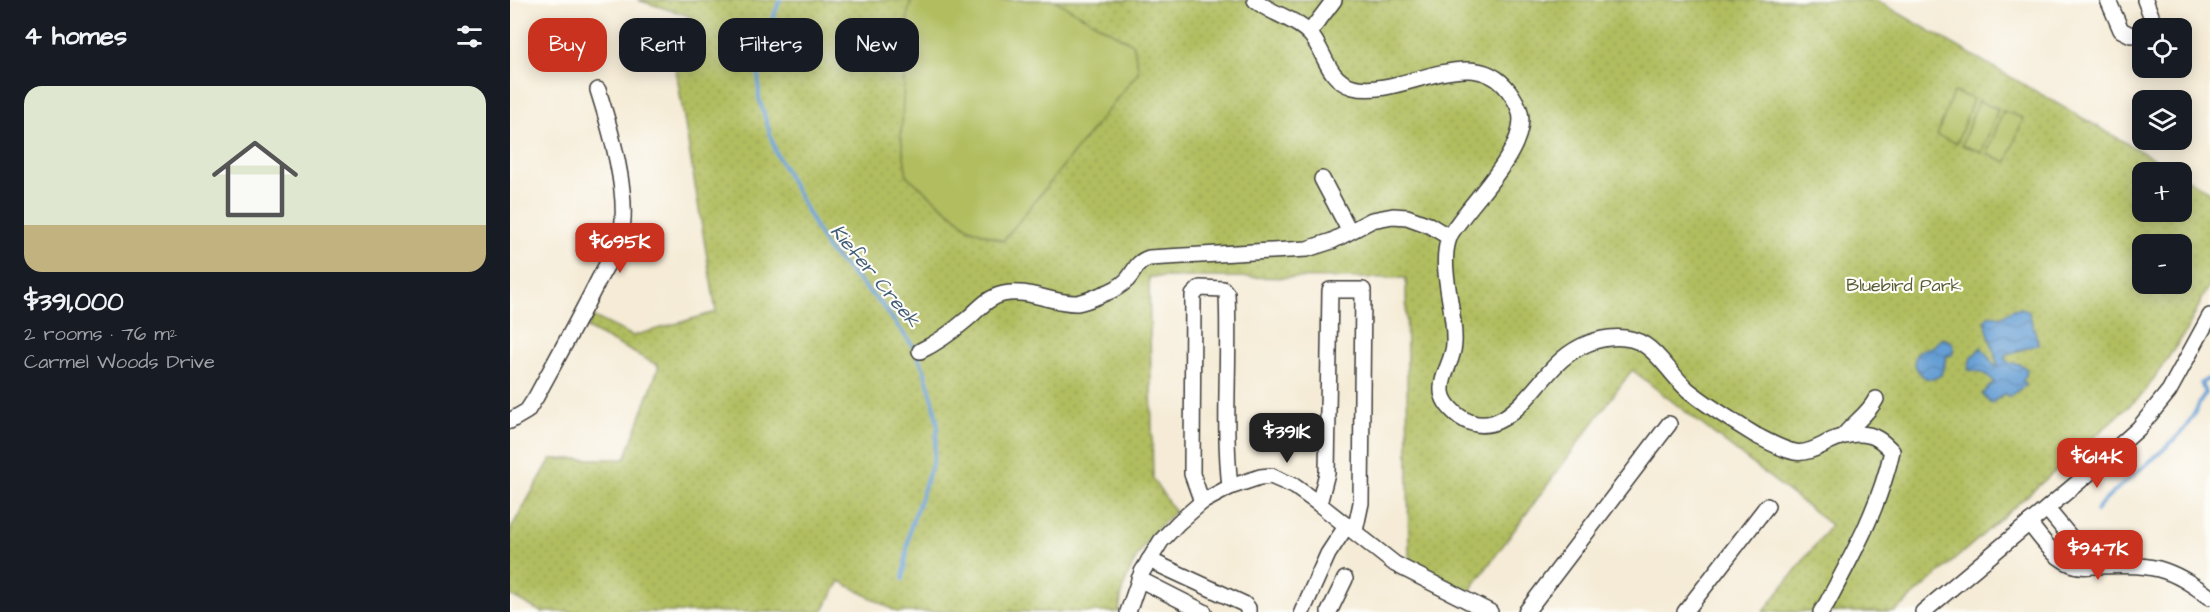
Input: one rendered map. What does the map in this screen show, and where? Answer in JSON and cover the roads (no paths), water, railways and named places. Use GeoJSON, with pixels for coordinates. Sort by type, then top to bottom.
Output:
{"type":"FeatureCollection","features":[{"type":"Feature","properties":{"kind":"street"},"geometry":{"type":"LineString","coordinates":[[1255,0],[1309,33],[1329,68],[1341,82],[1355,87],[1372,87],[1460,70],[1477,71],[1492,75],[1515,99],[1521,114],[1519,134],[1497,172],[1449,237],[1446,261],[1455,345],[1442,386],[1443,398],[1448,406],[1470,422],[1497,423],[1515,410],[1559,362],[1575,349],[1608,338],[1635,339],[1653,350],[1688,389],[1704,402],[1760,437],[1796,453],[1816,448],[1844,435],[1872,408],[1876,399]]}},
{"type":"Feature","properties":{"kind":"street"},"geometry":{"type":"LineString","coordinates":[[1309,33],[1334,0]]}},
{"type":"Feature","properties":{"kind":"street"},"geometry":{"type":"LineString","coordinates":[[2108,0],[2121,30],[2132,35]]}},
{"type":"Feature","properties":{"kind":"street"},"geometry":{"type":"LineString","coordinates":[[2145,0],[2152,18]]}},
{"type":"Feature","properties":{"kind":"street"},"geometry":{"type":"LineString","coordinates":[[510,421],[527,411],[536,397],[621,234],[622,188],[607,119],[598,90]]}},
{"type":"Feature","properties":{"kind":"street"},"geometry":{"type":"LineString","coordinates":[[1322,179],[1349,230]]}},
{"type":"Feature","properties":{"kind":"street"},"geometry":{"type":"LineString","coordinates":[[920,351],[935,344],[959,326],[990,298],[1003,294],[1034,295],[1077,303],[1103,294],[1122,284],[1140,261],[1149,258],[1307,249],[1332,241],[1349,230],[1372,220],[1394,216],[1407,217],[1430,225],[1449,237]]}},
{"type":"Feature","properties":{"kind":"street"},"geometry":{"type":"LineString","coordinates":[[1202,502],[1192,474],[1192,295],[1200,288],[1223,289],[1227,294],[1229,332],[1227,457],[1230,487]]}},
{"type":"Feature","properties":{"kind":"street"},"geometry":{"type":"LineString","coordinates":[[1302,612],[1328,554],[1351,528],[1361,503],[1363,290],[1330,290],[1327,473],[1319,504]]}},
{"type":"Feature","properties":{"kind":"street"},"geometry":{"type":"LineString","coordinates":[[1923,612],[2047,509],[2139,428],[2169,391],[2210,315]]}},
{"type":"Feature","properties":{"kind":"street"},"geometry":{"type":"LineString","coordinates":[[1526,612],[1669,424]]}},
{"type":"Feature","properties":{"kind":"street"},"geometry":{"type":"LineString","coordinates":[[1821,612],[1864,532],[1882,488],[1892,451],[1877,438],[1844,435]]}},
{"type":"Feature","properties":{"kind":"street"},"geometry":{"type":"LineString","coordinates":[[1128,612],[1139,579],[1149,560],[1161,541],[1178,523],[1202,502],[1230,487],[1260,477],[1271,476],[1294,486],[1395,564],[1490,612]]}},
{"type":"Feature","properties":{"kind":"street"},"geometry":{"type":"LineString","coordinates":[[1685,612],[1767,506]]}},
{"type":"Feature","properties":{"kind":"street"},"geometry":{"type":"LineString","coordinates":[[2047,509],[2091,566]]}},
{"type":"Feature","properties":{"kind":"street"},"geometry":{"type":"LineString","coordinates":[[2029,523],[2061,559],[2080,568],[2091,566],[2142,567],[2166,571],[2191,583],[2210,597]]}},
{"type":"Feature","properties":{"kind":"street"},"geometry":{"type":"LineString","coordinates":[[1149,560],[1244,604],[1248,612]]}},
{"type":"Feature","properties":{"kind":"street"},"geometry":{"type":"LineString","coordinates":[[1139,579],[1204,612]]}},
{"type":"Feature","properties":{"kind":"street"},"geometry":{"type":"LineString","coordinates":[[1329,612],[1346,579]]}},
{"type":"Feature","properties":{"kind":"water"},"geometry":{"type":"Polygon","coordinates":[[[2013,309],[2028,310],[2039,344],[2005,355],[2009,363],[2020,364],[2027,369],[2023,380],[2026,385],[2008,397],[2005,393],[1991,404],[1982,394],[1994,382],[1982,373],[1968,370],[1970,360],[1981,347],[1995,366],[1998,366],[1985,322],[1986,318],[1990,315],[2001,317],[2013,309]]]}},
{"type":"Feature","properties":{"kind":"water"},"geometry":{"type":"Polygon","coordinates":[[[1943,338],[1952,342],[1954,349],[1952,355],[1947,356],[1941,375],[1928,379],[1916,367],[1916,355],[1943,338]]]}},
{"type":"Feature","properties":{"kind":"waterway","name":"Kiefer Creek"},"geometry":{"type":"LineString","coordinates":[[780,0],[758,56],[759,98],[776,153],[827,249],[883,306],[915,349],[933,400],[938,426],[933,462],[910,529],[903,579]]}},
{"type":"Feature","properties":{"kind":"waterway"},"geometry":{"type":"LineString","coordinates":[[2096,511],[2184,429],[2205,393],[2201,383],[2210,378]]}},
{"type":"Feature","properties":{"kind":"park label","name":"Bluebird Park"},"geometry":{"type":"Point","coordinates":[1904,285]}}]}
